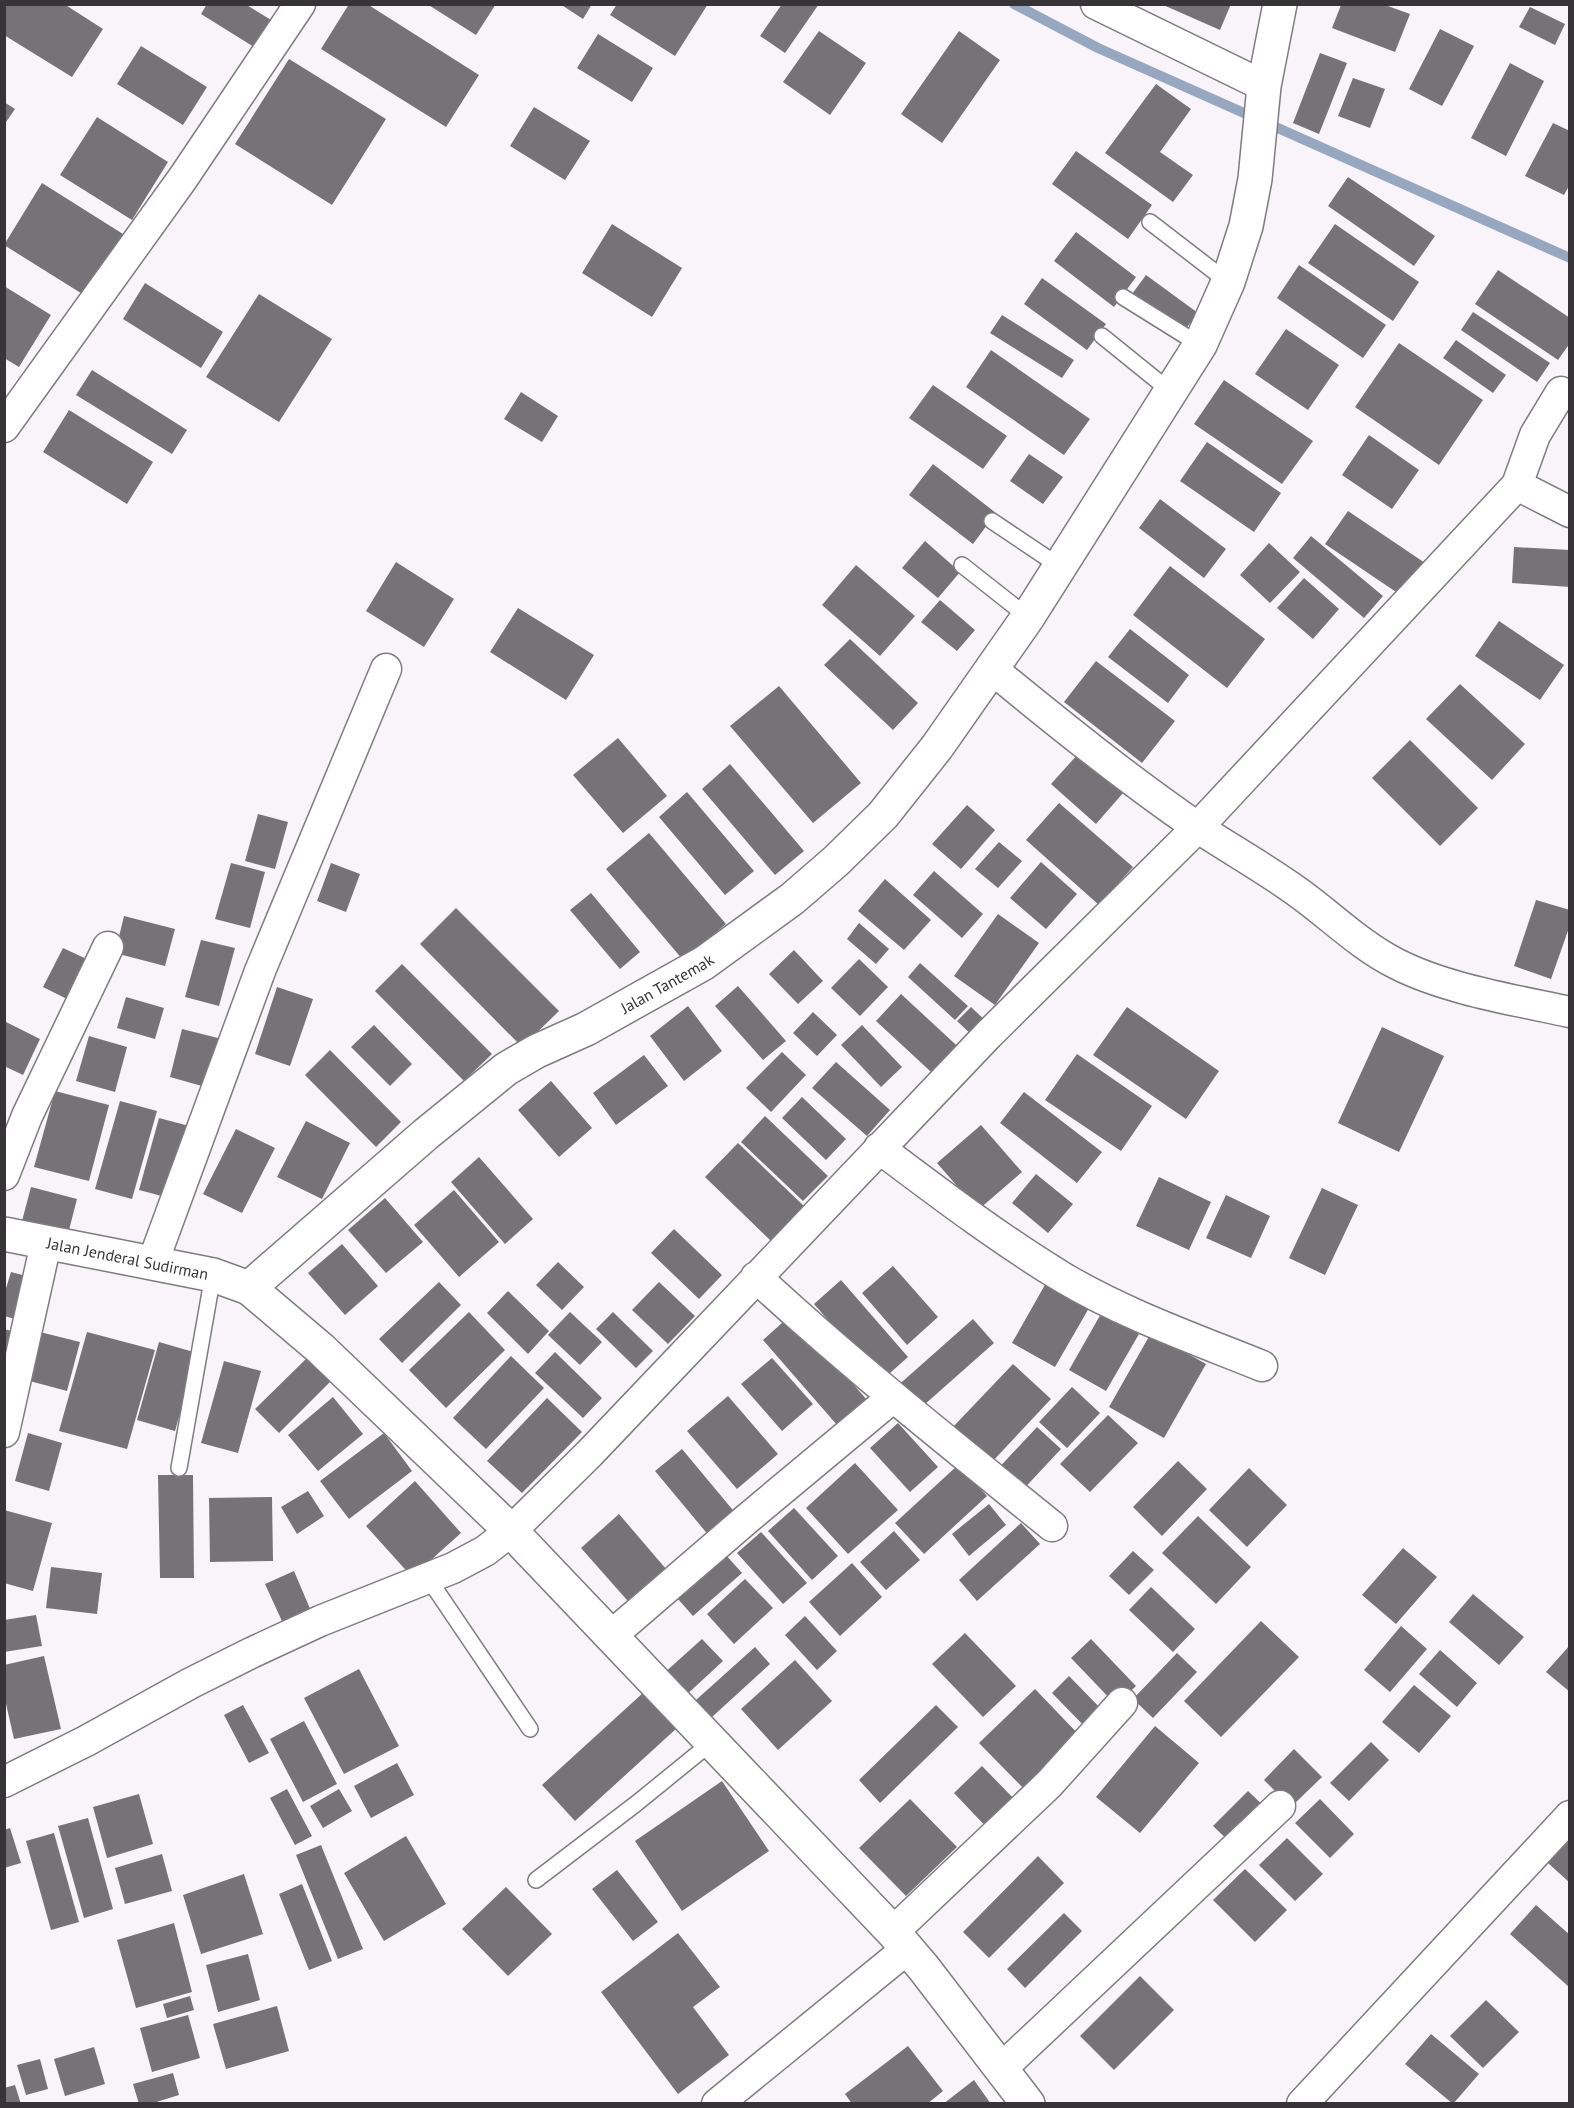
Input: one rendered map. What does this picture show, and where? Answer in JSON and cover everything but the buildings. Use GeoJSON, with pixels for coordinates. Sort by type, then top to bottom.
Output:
{"type":"FeatureCollection","features":[{"type":"Feature","properties":{"kind":"street"},"geometry":{"type":"LineString","coordinates":[[4,427],[183,178],[300,4]]}},
{"type":"Feature","properties":{"kind":"street"},"geometry":{"type":"LineString","coordinates":[[1096,4],[1263,93]]}},
{"type":"Feature","properties":{"kind":"street","name":"Jalan Tantemak"},"geometry":{"type":"LineString","coordinates":[[249,1288],[426,1134],[506,1069],[537,1051],[586,1029],[704,963],[792,899],[837,861],[883,815],[937,747],[1028,616],[1200,345],[1228,282],[1246,225],[1255,179],[1263,93],[1280,4]]}},
{"type":"Feature","properties":{"kind":"street"},"geometry":{"type":"LineString","coordinates":[[4,1782],[251,1653],[320,1621],[453,1568],[485,1551],[511,1531],[590,1453],[988,1035],[1198,827],[1517,485],[1535,435],[1561,392]]}},
{"type":"Feature","properties":{"kind":"street"},"geometry":{"type":"LineString","coordinates":[[1517,485],[1569,512]]}},
{"type":"Feature","properties":{"kind":"street"},"geometry":{"type":"LineString","coordinates":[[153,1262],[260,971],[386,669]]}},
{"type":"Feature","properties":{"kind":"street"},"geometry":{"type":"LineString","coordinates":[[992,669],[1097,754],[1198,827],[1288,885],[1372,950],[1421,974],[1458,986],[1569,1012]]}},
{"type":"Feature","properties":{"kind":"street"},"geometry":{"type":"LineString","coordinates":[[4,1175],[27,1116],[108,947]]}},
{"type":"Feature","properties":{"kind":"street"},"geometry":{"type":"LineString","coordinates":[[879,1148],[976,1222],[1063,1278],[1136,1314],[1262,1366]]}},
{"type":"Feature","properties":{"kind":"street","name":"Jalan Jenderal Sudirman"},"geometry":{"type":"LineString","coordinates":[[4,1234],[213,1275],[249,1288],[321,1348],[511,1531],[900,1941],[1028,2103]]}},
{"type":"Feature","properties":{"kind":"street"},"geometry":{"type":"LineString","coordinates":[[4,1432],[46,1243]]}},
{"type":"Feature","properties":{"kind":"street"},"geometry":{"type":"LineString","coordinates":[[756,1277],[824,1340],[892,1398],[1052,1526]]}},
{"type":"Feature","properties":{"kind":"street"},"geometry":{"type":"LineString","coordinates":[[612,1635],[892,1398]]}},
{"type":"Feature","properties":{"kind":"street"},"geometry":{"type":"LineString","coordinates":[[717,2103],[900,1941],[1122,1703]]}},
{"type":"Feature","properties":{"kind":"street"},"geometry":{"type":"LineString","coordinates":[[1001,2069],[1280,1806]]}},
{"type":"Feature","properties":{"kind":"street"},"geometry":{"type":"LineString","coordinates":[[1302,2103],[1569,1816]]}},
{"type":"Feature","properties":{"kind":"lane"},"geometry":{"type":"LineString","coordinates":[[1150,222],[1228,282]]}},
{"type":"Feature","properties":{"kind":"lane"},"geometry":{"type":"LineString","coordinates":[[1123,297],[1200,345]]}},
{"type":"Feature","properties":{"kind":"lane"},"geometry":{"type":"LineString","coordinates":[[1102,336],[1170,391]]}},
{"type":"Feature","properties":{"kind":"lane"},"geometry":{"type":"LineString","coordinates":[[992,521],[1059,566]]}},
{"type":"Feature","properties":{"kind":"lane"},"geometry":{"type":"LineString","coordinates":[[962,565],[1028,616]]}},
{"type":"Feature","properties":{"kind":"lane"},"geometry":{"type":"LineString","coordinates":[[179,1468],[213,1275]]}},
{"type":"Feature","properties":{"kind":"lane"},"geometry":{"type":"LineString","coordinates":[[428,1578],[530,1729]]}},
{"type":"Feature","properties":{"kind":"lane"},"geometry":{"type":"LineString","coordinates":[[536,1880],[712,1742]]}},
{"type":"Feature","properties":{"kind":"waterway"},"geometry":{"type":"LineString","coordinates":[[1014,4],[1098,48],[1570,258]]}}]}
